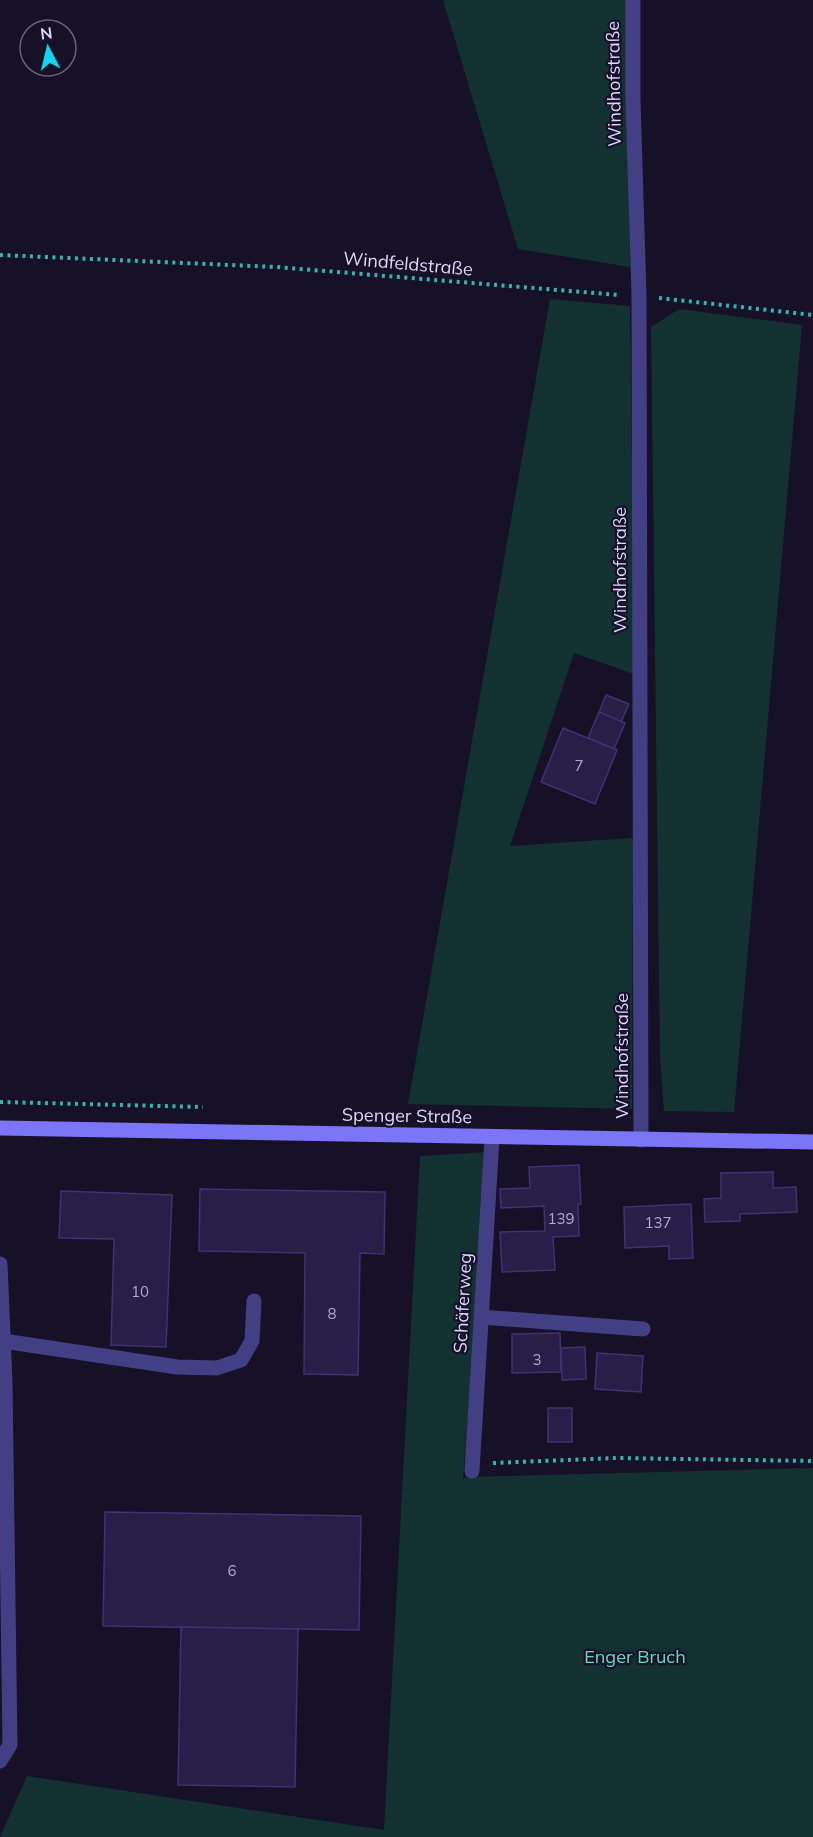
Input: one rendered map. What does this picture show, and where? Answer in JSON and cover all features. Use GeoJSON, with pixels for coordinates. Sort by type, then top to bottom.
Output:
{"type":"FeatureCollection","features":[{"type":"Feature","properties":{"kind":"street","name":"Windhofstraße"},"geometry":{"type":"LineString","coordinates":[[633,0],[633,100],[639,296],[641,1140]]}},
{"type":"Feature","properties":{"kind":"street","name":"Spenger Straße"},"geometry":{"type":"LineString","coordinates":[[0,1128],[813,1142]]}},
{"type":"Feature","properties":{"kind":"street","name":"Schäferweg"},"geometry":{"type":"LineString","coordinates":[[473,1468],[492,1138]]}},
{"type":"Feature","properties":{"kind":"street"},"geometry":{"type":"LineString","coordinates":[[0,1263],[10,1745],[0,1761]]}},
{"type":"Feature","properties":{"kind":"street"},"geometry":{"type":"LineString","coordinates":[[3,1341],[177,1367],[217,1368],[241,1360],[252,1341],[254,1301]]}},
{"type":"Feature","properties":{"kind":"street"},"geometry":{"type":"LineString","coordinates":[[481,1317],[643,1329]]}},
{"type":"Feature","properties":{"kind":"path","name":"Windfeldstraße"},"geometry":{"type":"LineString","coordinates":[[0,255],[276,267],[639,296],[813,315]]}},
{"type":"Feature","properties":{"kind":"path"},"geometry":{"type":"LineString","coordinates":[[473,1468],[616,1458],[813,1461]]}},
{"type":"Feature","properties":{"kind":"green space"},"geometry":{"type":"Polygon","coordinates":[[[443,0],[627,0],[630,267],[518,249],[443,0]]]}},
{"type":"Feature","properties":{"kind":"green space"},"geometry":{"type":"Polygon","coordinates":[[[550,299],[630,306],[634,674],[574,653],[510,846],[633,838],[632,1109],[408,1104],[550,299]]]}},
{"type":"Feature","properties":{"kind":"green space"},"geometry":{"type":"Polygon","coordinates":[[[679,309],[802,325],[734,1112],[664,1111],[660,1058],[651,327],[679,309]]]}},
{"type":"Feature","properties":{"kind":"green space","name":"Enger Bruch"},"geometry":{"type":"Polygon","coordinates":[[[489,1152],[463,1479],[466,1477],[813,1468],[813,1837],[0,1837],[27,1776],[384,1830],[420,1156],[489,1152]]]}},
{"type":"Feature","properties":{"kind":"building"},"geometry":{"type":"Polygon","coordinates":[[[606,695],[629,704],[621,722],[599,712],[606,695]]]}},
{"type":"Feature","properties":{"kind":"building"},"geometry":{"type":"Polygon","coordinates":[[[599,712],[625,723],[614,749],[588,738],[599,712]]]}},
{"type":"Feature","properties":{"kind":"building"},"geometry":{"type":"Polygon","coordinates":[[[563,728],[617,750],[595,804],[541,782],[563,728]]]}},
{"type":"Feature","properties":{"kind":"building"},"geometry":{"type":"Polygon","coordinates":[[[579,1165],[581,1204],[578,1204],[579,1236],[553,1237],[555,1270],[502,1272],[500,1232],[545,1231],[544,1206],[501,1208],[500,1189],[530,1188],[529,1167],[579,1165]]]}},
{"type":"Feature","properties":{"kind":"building"},"geometry":{"type":"Polygon","coordinates":[[[773,1172],[773,1188],[796,1187],[797,1212],[740,1214],[740,1221],[705,1222],[704,1199],[721,1198],[721,1173],[773,1172]]]}},
{"type":"Feature","properties":{"kind":"building"},"geometry":{"type":"Polygon","coordinates":[[[200,1189],[385,1192],[384,1254],[360,1253],[358,1375],[304,1374],[305,1253],[199,1251],[200,1189]]]}},
{"type":"Feature","properties":{"kind":"building"},"geometry":{"type":"Polygon","coordinates":[[[61,1191],[172,1195],[166,1347],[111,1345],[114,1239],[59,1238],[61,1191]]]}},
{"type":"Feature","properties":{"kind":"building"},"geometry":{"type":"Polygon","coordinates":[[[691,1204],[693,1258],[669,1259],[669,1246],[625,1248],[624,1207],[691,1204]]]}},
{"type":"Feature","properties":{"kind":"building"},"geometry":{"type":"Polygon","coordinates":[[[560,1333],[561,1372],[512,1373],[512,1334],[560,1333]]]}},
{"type":"Feature","properties":{"kind":"building"},"geometry":{"type":"Polygon","coordinates":[[[585,1347],[586,1379],[562,1380],[561,1348],[585,1347]]]}},
{"type":"Feature","properties":{"kind":"building"},"geometry":{"type":"Polygon","coordinates":[[[597,1353],[643,1356],[641,1392],[595,1389],[597,1353]]]}},
{"type":"Feature","properties":{"kind":"building"},"geometry":{"type":"Polygon","coordinates":[[[548,1408],[572,1408],[572,1442],[548,1442],[548,1408]]]}},
{"type":"Feature","properties":{"kind":"building"},"geometry":{"type":"Polygon","coordinates":[[[105,1512],[361,1516],[359,1630],[103,1626],[105,1512]]]}},
{"type":"Feature","properties":{"kind":"building"},"geometry":{"type":"Polygon","coordinates":[[[181,1627],[298,1629],[295,1787],[178,1785],[181,1627]]]}}]}
